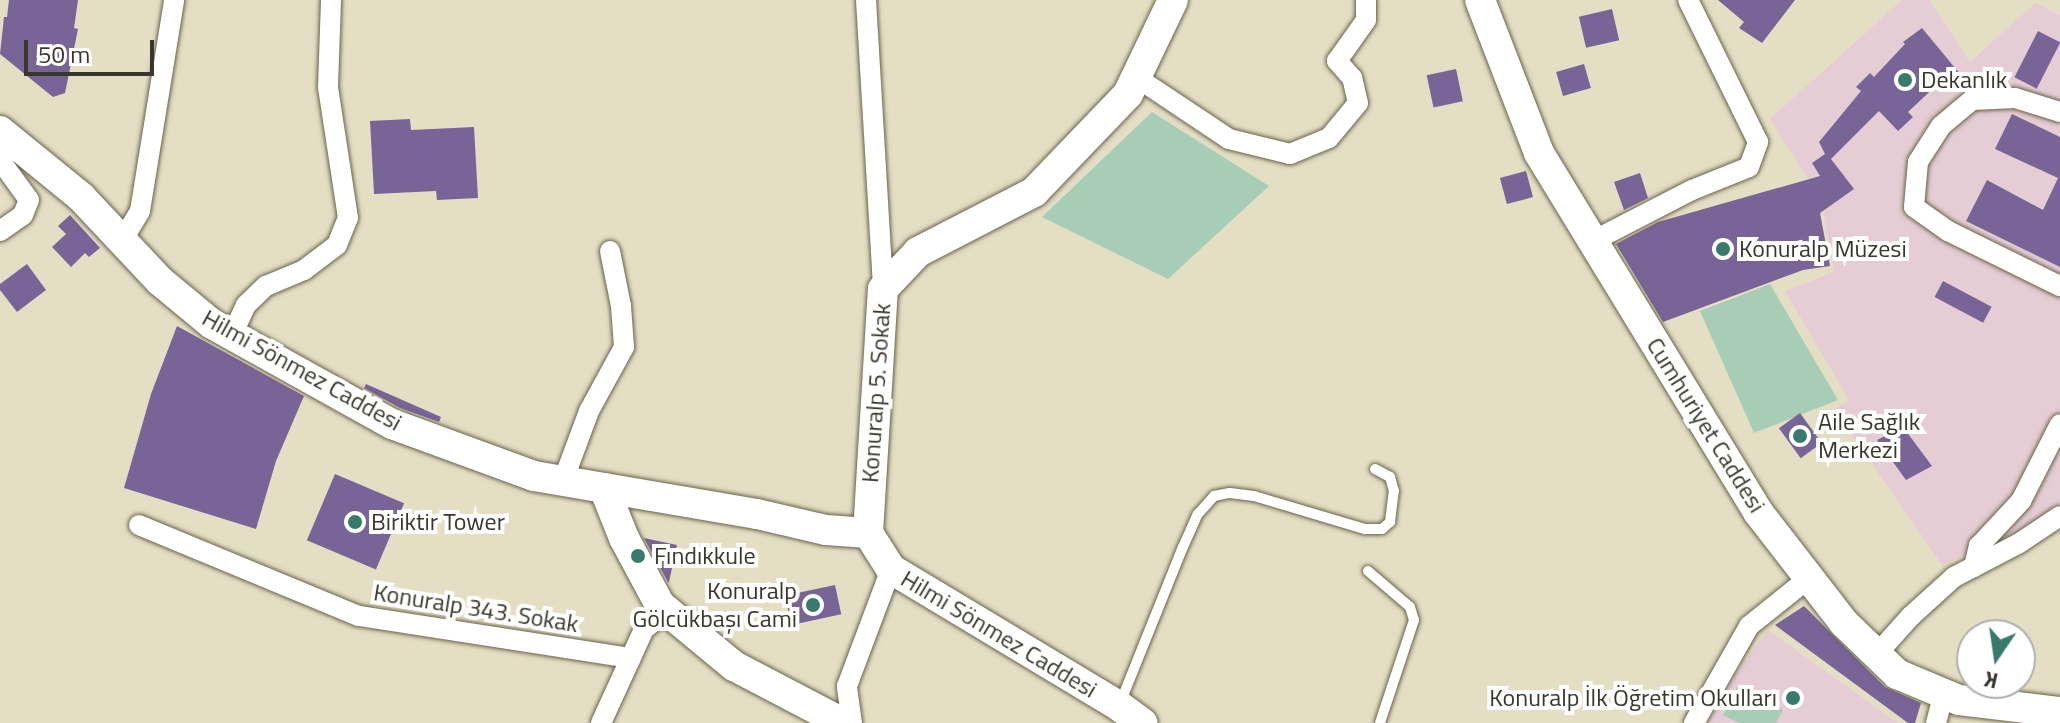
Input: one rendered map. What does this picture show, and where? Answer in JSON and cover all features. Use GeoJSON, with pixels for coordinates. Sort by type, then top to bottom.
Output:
{"type":"FeatureCollection","features":[{"type":"Feature","properties":{"kind":"street"},"geometry":{"type":"LineString","coordinates":[[122,241],[140,211],[174,0]]}},
{"type":"Feature","properties":{"kind":"street"},"geometry":{"type":"LineString","coordinates":[[232,335],[246,305],[266,286],[304,270],[337,245],[348,218],[328,87],[331,0]]}},
{"type":"Feature","properties":{"kind":"street"},"geometry":{"type":"LineString","coordinates":[[866,0],[883,289]]}},
{"type":"Feature","properties":{"kind":"street","name":"Konuralp 5. Sokak"},"geometry":{"type":"LineString","coordinates":[[868,533],[883,289],[918,252],[1034,192],[1128,94],[1173,0]]}},
{"type":"Feature","properties":{"kind":"street"},"geometry":{"type":"LineString","coordinates":[[1136,77],[1229,139],[1290,154],[1329,138],[1358,103],[1352,78],[1337,61],[1366,20],[1366,0]]}},
{"type":"Feature","properties":{"kind":"street","name":"Cumhuriyet Caddesi"},"geometry":{"type":"LineString","coordinates":[[1480,0],[1539,153],[1758,512],[1844,623],[1897,674],[1940,709],[1959,700],[2060,712]]}},
{"type":"Feature","properties":{"kind":"street"},"geometry":{"type":"LineString","coordinates":[[1593,241],[1692,190],[1749,167],[1758,142],[1688,0]]}},
{"type":"Feature","properties":{"kind":"street"},"geometry":{"type":"LineString","coordinates":[[2060,112],[2015,98],[1972,100],[1941,126],[1918,162],[1914,207],[1948,231],[2060,286]]}},
{"type":"Feature","properties":{"kind":"street","name":"Hilmi Sönmez Caddesi"},"geometry":{"type":"LineString","coordinates":[[0,131],[81,197],[160,281],[212,324],[392,424],[534,476],[757,514],[826,530],[868,533],[891,569],[1130,714]]}},
{"type":"Feature","properties":{"kind":"street"},"geometry":{"type":"LineString","coordinates":[[0,160],[29,200],[23,215],[0,231]]}},
{"type":"Feature","properties":{"kind":"street"},"geometry":{"type":"LineString","coordinates":[[563,481],[589,411],[624,347],[621,306],[610,251]]}},
{"type":"Feature","properties":{"kind":"street"},"geometry":{"type":"LineString","coordinates":[[1974,567],[1979,546],[2021,501],[2060,424]]}},
{"type":"Feature","properties":{"kind":"street"},"geometry":{"type":"LineString","coordinates":[[604,488],[624,538],[667,611],[734,666],[843,723]]}},
{"type":"Feature","properties":{"kind":"street"},"geometry":{"type":"LineString","coordinates":[[1876,655],[1911,616],[1954,577],[2060,516]]}},
{"type":"Feature","properties":{"kind":"street","name":"Konuralp 343. Sokak"},"geometry":{"type":"LineString","coordinates":[[139,525],[359,616],[631,658]]}},
{"type":"Feature","properties":{"kind":"street"},"geometry":{"type":"LineString","coordinates":[[852,723],[847,686],[891,569]]}},
{"type":"Feature","properties":{"kind":"street"},"geometry":{"type":"LineString","coordinates":[[1694,723],[1749,626],[1809,578]]}},
{"type":"Feature","properties":{"kind":"street"},"geometry":{"type":"LineString","coordinates":[[601,723],[644,629],[667,611]]}},
{"type":"Feature","properties":{"kind":"lane"},"geometry":{"type":"LineString","coordinates":[[1130,714],[1183,547],[1198,514],[1214,496],[1230,493],[1254,496],[1365,529],[1382,529],[1390,522],[1394,491],[1390,477],[1375,469]]}},
{"type":"Feature","properties":{"kind":"lane"},"geometry":{"type":"LineString","coordinates":[[1368,571],[1410,607],[1414,620],[1380,723]]}},
{"type":"Feature","properties":{"kind":"shaded area"},"geometry":{"type":"Polygon","coordinates":[[[1902,0],[1929,0],[1970,62],[2035,3],[2060,15],[2060,509],[2038,523],[1942,565],[1834,409],[1849,400],[1785,291],[1834,272],[1821,200],[1770,119],[1902,0]]]}},
{"type":"Feature","properties":{"kind":"shaded area","name":"Konuralp İlk Öğretim Okulları"},"geometry":{"type":"Polygon","coordinates":[[[1768,630],[1898,723],[1708,723],[1736,674],[1768,630]]]}},
{"type":"Feature","properties":{"kind":"green space"},"geometry":{"type":"Polygon","coordinates":[[[1152,112],[1269,186],[1168,279],[1042,217],[1152,112]]]}},
{"type":"Feature","properties":{"kind":"green space"},"geometry":{"type":"Polygon","coordinates":[[[1770,284],[1838,400],[1754,433],[1700,311],[1770,284]]]}},
{"type":"Feature","properties":{"kind":"green space"},"geometry":{"type":"Polygon","coordinates":[[[1738,686],[1783,710],[1776,723],[1739,723],[1723,715],[1738,686]]]}},
{"type":"Feature","properties":{"kind":"building"},"geometry":{"type":"Polygon","coordinates":[[[9,0],[78,0],[74,28],[78,29],[65,93],[53,97],[0,54],[9,0]]]}},
{"type":"Feature","properties":{"kind":"building"},"geometry":{"type":"Polygon","coordinates":[[[1718,0],[1795,0],[1762,43],[1739,28],[1744,22],[1718,0]]]}},
{"type":"Feature","properties":{"kind":"building"},"geometry":{"type":"Polygon","coordinates":[[[1612,9],[1619,40],[1586,48],[1579,17],[1612,9]]]}},
{"type":"Feature","properties":{"kind":"building","name":"Konuralp Müzesi"},"geometry":{"type":"Polygon","coordinates":[[[1922,28],[1960,74],[1948,87],[1942,80],[1908,112],[1913,117],[1898,131],[1879,111],[1831,159],[1854,189],[1820,213],[1830,266],[1803,270],[1663,322],[1616,244],[1658,222],[1820,176],[1812,163],[1825,154],[1819,142],[1861,91],[1856,87],[1870,73],[1874,77],[1905,44],[1903,42],[1922,28]]]}},
{"type":"Feature","properties":{"kind":"building"},"geometry":{"type":"Polygon","coordinates":[[[2038,31],[2060,43],[2037,89],[2014,77],[2038,31]]]}},
{"type":"Feature","properties":{"kind":"building"},"geometry":{"type":"Polygon","coordinates":[[[1584,64],[1591,88],[1563,96],[1556,72],[1584,64]]]}},
{"type":"Feature","properties":{"kind":"building"},"geometry":{"type":"Polygon","coordinates":[[[1456,69],[1463,101],[1434,108],[1427,75],[1456,69]]]}},
{"type":"Feature","properties":{"kind":"building"},"geometry":{"type":"Polygon","coordinates":[[[2012,114],[2060,137],[2060,267],[1966,221],[1987,180],[2043,210],[2058,178],[1995,149],[2012,114]]]}},
{"type":"Feature","properties":{"kind":"building"},"geometry":{"type":"Polygon","coordinates":[[[410,119],[411,130],[474,127],[478,198],[437,200],[436,191],[374,194],[370,121],[410,119]]]}},
{"type":"Feature","properties":{"kind":"building"},"geometry":{"type":"Polygon","coordinates":[[[1526,171],[1533,197],[1507,204],[1500,178],[1526,171]]]}},
{"type":"Feature","properties":{"kind":"building"},"geometry":{"type":"Polygon","coordinates":[[[1640,173],[1648,198],[1624,210],[1614,182],[1640,173]]]}},
{"type":"Feature","properties":{"kind":"building"},"geometry":{"type":"Polygon","coordinates":[[[70,215],[100,248],[89,257],[85,253],[71,267],[52,247],[66,234],[58,226],[70,215]]]}},
{"type":"Feature","properties":{"kind":"building"},"geometry":{"type":"Polygon","coordinates":[[[27,264],[46,290],[17,312],[0,290],[0,284],[27,264]]]}},
{"type":"Feature","properties":{"kind":"building"},"geometry":{"type":"Polygon","coordinates":[[[1943,281],[1992,307],[1983,323],[1935,297],[1943,281]]]}},
{"type":"Feature","properties":{"kind":"building"},"geometry":{"type":"Polygon","coordinates":[[[177,326],[304,396],[276,461],[256,529],[124,488],[151,394],[177,326]]]}},
{"type":"Feature","properties":{"kind":"building"},"geometry":{"type":"Polygon","coordinates":[[[366,384],[441,417],[439,422],[400,408],[364,388],[366,384]]]}},
{"type":"Feature","properties":{"kind":"building","name":"Aile Sağlık Merkezi"},"geometry":{"type":"Polygon","coordinates":[[[1800,413],[1822,443],[1801,458],[1779,428],[1800,413]]]}},
{"type":"Feature","properties":{"kind":"building"},"geometry":{"type":"Polygon","coordinates":[[[1903,427],[1932,466],[1906,480],[1877,440],[1903,427]]]}},
{"type":"Feature","properties":{"kind":"building","name":"Biriktir Tower"},"geometry":{"type":"Polygon","coordinates":[[[335,474],[404,503],[376,570],[307,540],[335,474]]]}},
{"type":"Feature","properties":{"kind":"building"},"geometry":{"type":"Polygon","coordinates":[[[644,538],[677,545],[669,582],[668,582],[644,538]]]}},
{"type":"Feature","properties":{"kind":"building","name":"Konuralp Gölcükbaşı Cami"},"geometry":{"type":"Polygon","coordinates":[[[835,585],[841,614],[791,625],[785,596],[835,585]]]}},
{"type":"Feature","properties":{"kind":"building"},"geometry":{"type":"Polygon","coordinates":[[[1804,606],[1885,687],[1921,703],[1915,723],[1908,723],[1775,625],[1804,606]]]}},
{"type":"Feature","properties":{"kind":"place","name":"Dekanlık"},"geometry":{"type":"Point","coordinates":[1905,80]}},
{"type":"Feature","properties":{"kind":"place","name":"Konuralp Müzesi"},"geometry":{"type":"Point","coordinates":[1723,249]}},
{"type":"Feature","properties":{"kind":"place","name":"Aile Sağlık Merkezi"},"geometry":{"type":"Point","coordinates":[1800,436]}},
{"type":"Feature","properties":{"kind":"place","name":"Biriktir Tower"},"geometry":{"type":"Point","coordinates":[355,522]}},
{"type":"Feature","properties":{"kind":"place","name":"Fındıkkule"},"geometry":{"type":"Point","coordinates":[638,556]}},
{"type":"Feature","properties":{"kind":"place","name":"Konuralp Gölcükbaşı Cami"},"geometry":{"type":"Point","coordinates":[813,605]}},
{"type":"Feature","properties":{"kind":"place","name":"Konuralp İlk Öğretim Okulları"},"geometry":{"type":"Point","coordinates":[1793,698]}}]}
